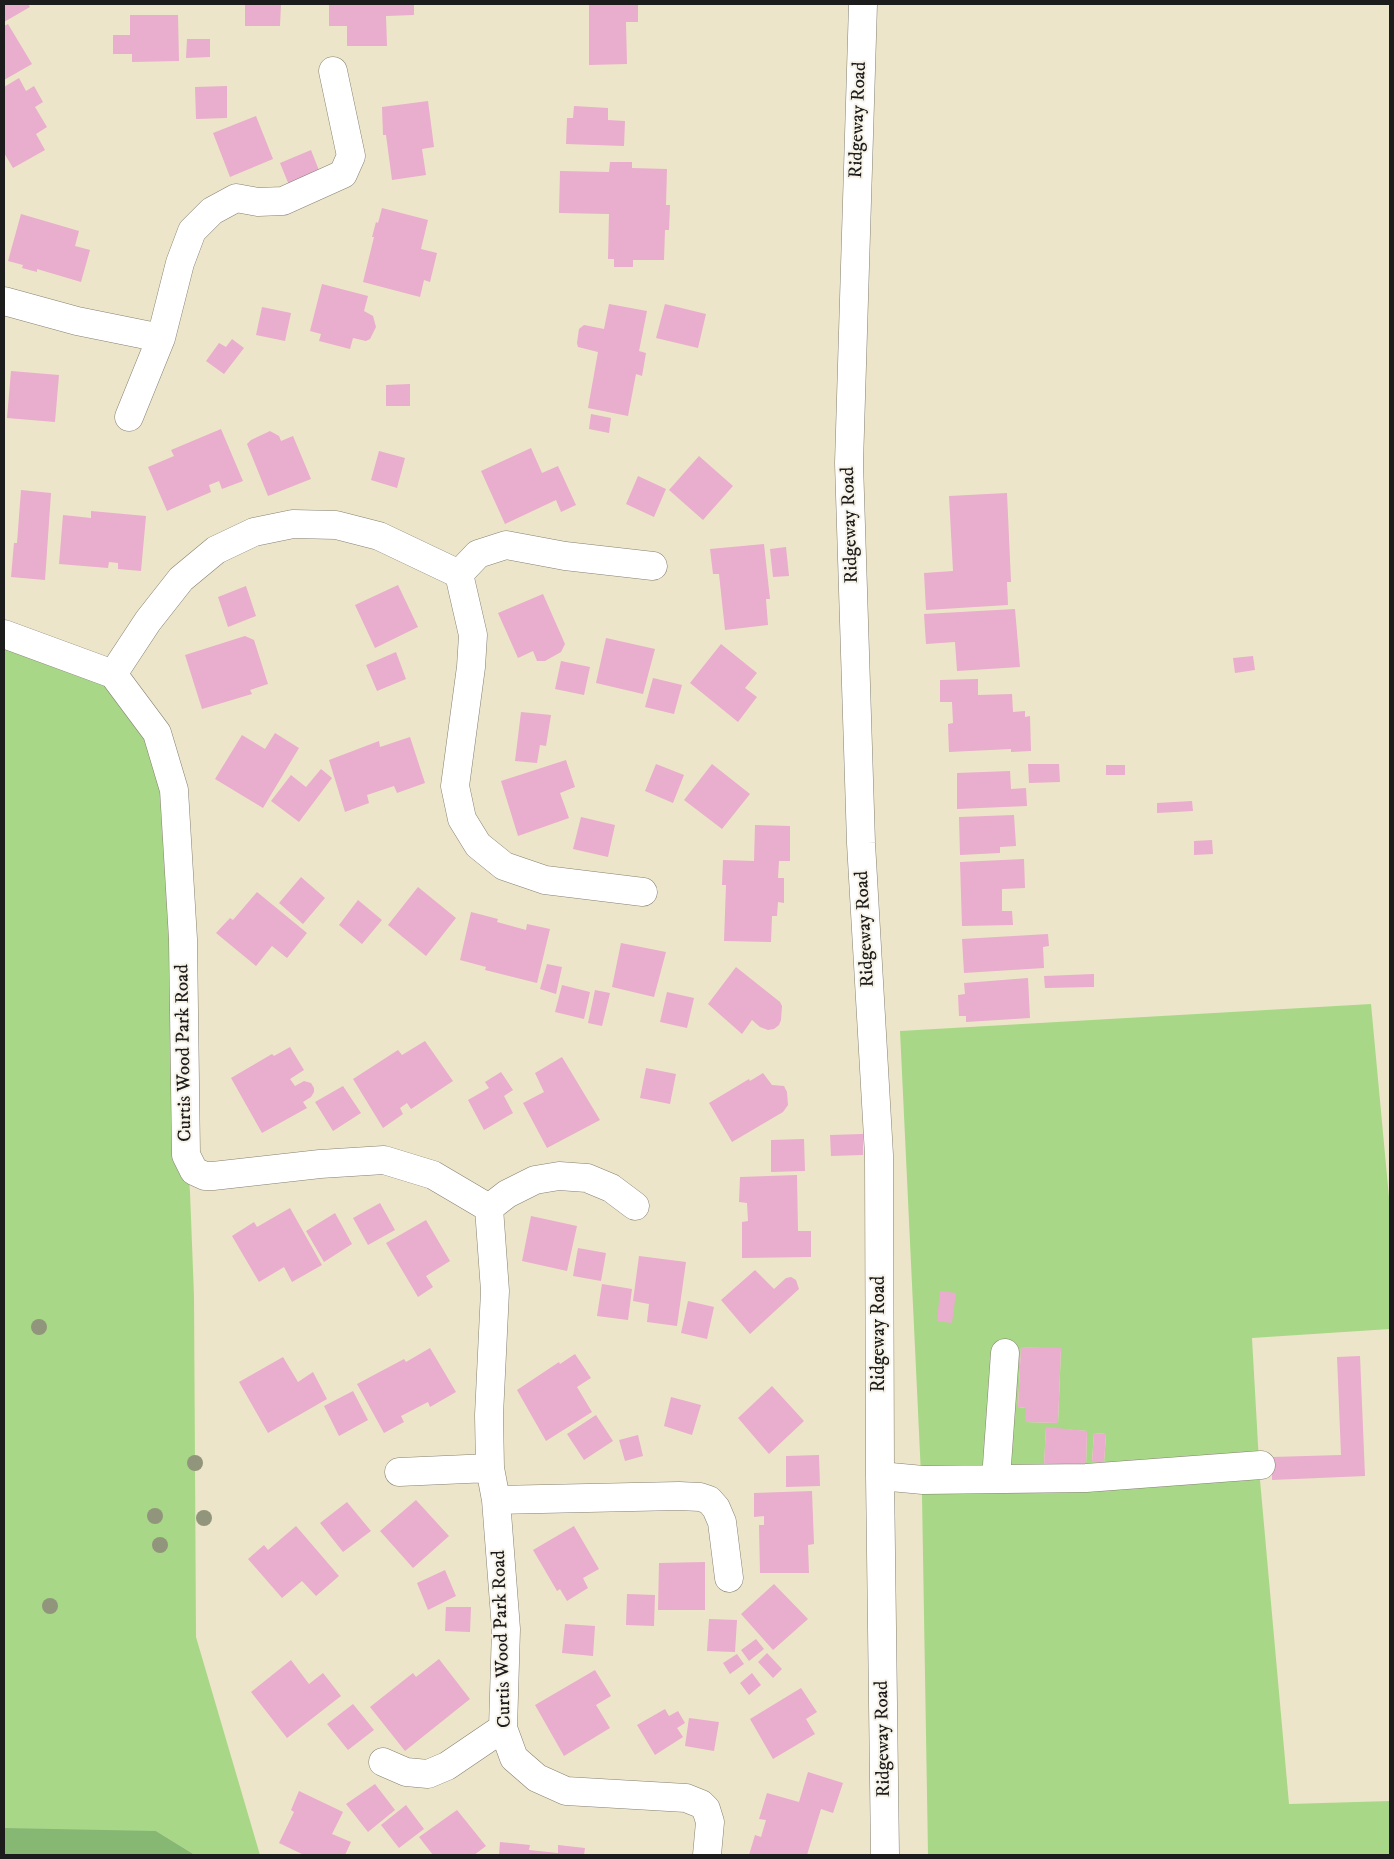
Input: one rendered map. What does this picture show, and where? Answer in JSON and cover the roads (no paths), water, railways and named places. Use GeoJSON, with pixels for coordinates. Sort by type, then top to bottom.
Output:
{"type":"FeatureCollection","features":[{"type":"Feature","properties":{"kind":"street","name":"Ridgeway Road"},"geometry":{"type":"LineString","coordinates":[[863,4],[849,463],[861,843],[879,1155],[880,1476],[885,1855]]}},
{"type":"Feature","properties":{"kind":"street"},"geometry":{"type":"LineString","coordinates":[[129,417],[161,338],[180,263],[192,231],[212,211],[236,198],[258,202],[283,201],[343,174],[351,156],[333,71]]}},
{"type":"Feature","properties":{"kind":"street"},"geometry":{"type":"LineString","coordinates":[[4,300],[77,321],[161,338]]}},
{"type":"Feature","properties":{"kind":"street"},"geometry":{"type":"LineString","coordinates":[[4,634],[113,674],[148,621],[181,579],[216,550],[254,532],[293,524],[336,525],[379,536],[459,574]]}},
{"type":"Feature","properties":{"kind":"street"},"geometry":{"type":"LineString","coordinates":[[459,574],[478,554],[506,545],[564,556],[653,566]]}},
{"type":"Feature","properties":{"kind":"street"},"geometry":{"type":"LineString","coordinates":[[459,574],[473,634],[471,667],[454,786],[462,819],[478,846],[504,866],[545,880],[643,892]]}},
{"type":"Feature","properties":{"kind":"street","name":"Curtis Wood Park Road"},"geometry":{"type":"LineString","coordinates":[[113,674],[158,733],[174,790],[183,939],[186,1155],[194,1171],[205,1176],[213,1176],[320,1164],[384,1160],[433,1175],[489,1208],[495,1290],[489,1415],[490,1468],[496,1500],[506,1629],[503,1728],[514,1758],[537,1778],[566,1791],[672,1797],[694,1800],[701,1804],[706,1809],[710,1822],[707,1855]]}},
{"type":"Feature","properties":{"kind":"street"},"geometry":{"type":"LineString","coordinates":[[489,1208],[507,1194],[535,1180],[559,1176],[587,1178],[610,1188],[636,1206]]}},
{"type":"Feature","properties":{"kind":"street"},"geometry":{"type":"LineString","coordinates":[[996,1479],[1005,1353]]}},
{"type":"Feature","properties":{"kind":"street"},"geometry":{"type":"LineString","coordinates":[[880,1476],[923,1480],[1086,1478],[1261,1465]]}},
{"type":"Feature","properties":{"kind":"street"},"geometry":{"type":"LineString","coordinates":[[399,1472],[490,1468]]}},
{"type":"Feature","properties":{"kind":"street"},"geometry":{"type":"LineString","coordinates":[[496,1500],[679,1496],[700,1497],[709,1500],[716,1508],[722,1522],[729,1578]]}},
{"type":"Feature","properties":{"kind":"street"},"geometry":{"type":"LineString","coordinates":[[383,1762],[406,1772],[428,1774],[447,1766],[503,1728]]}}]}
